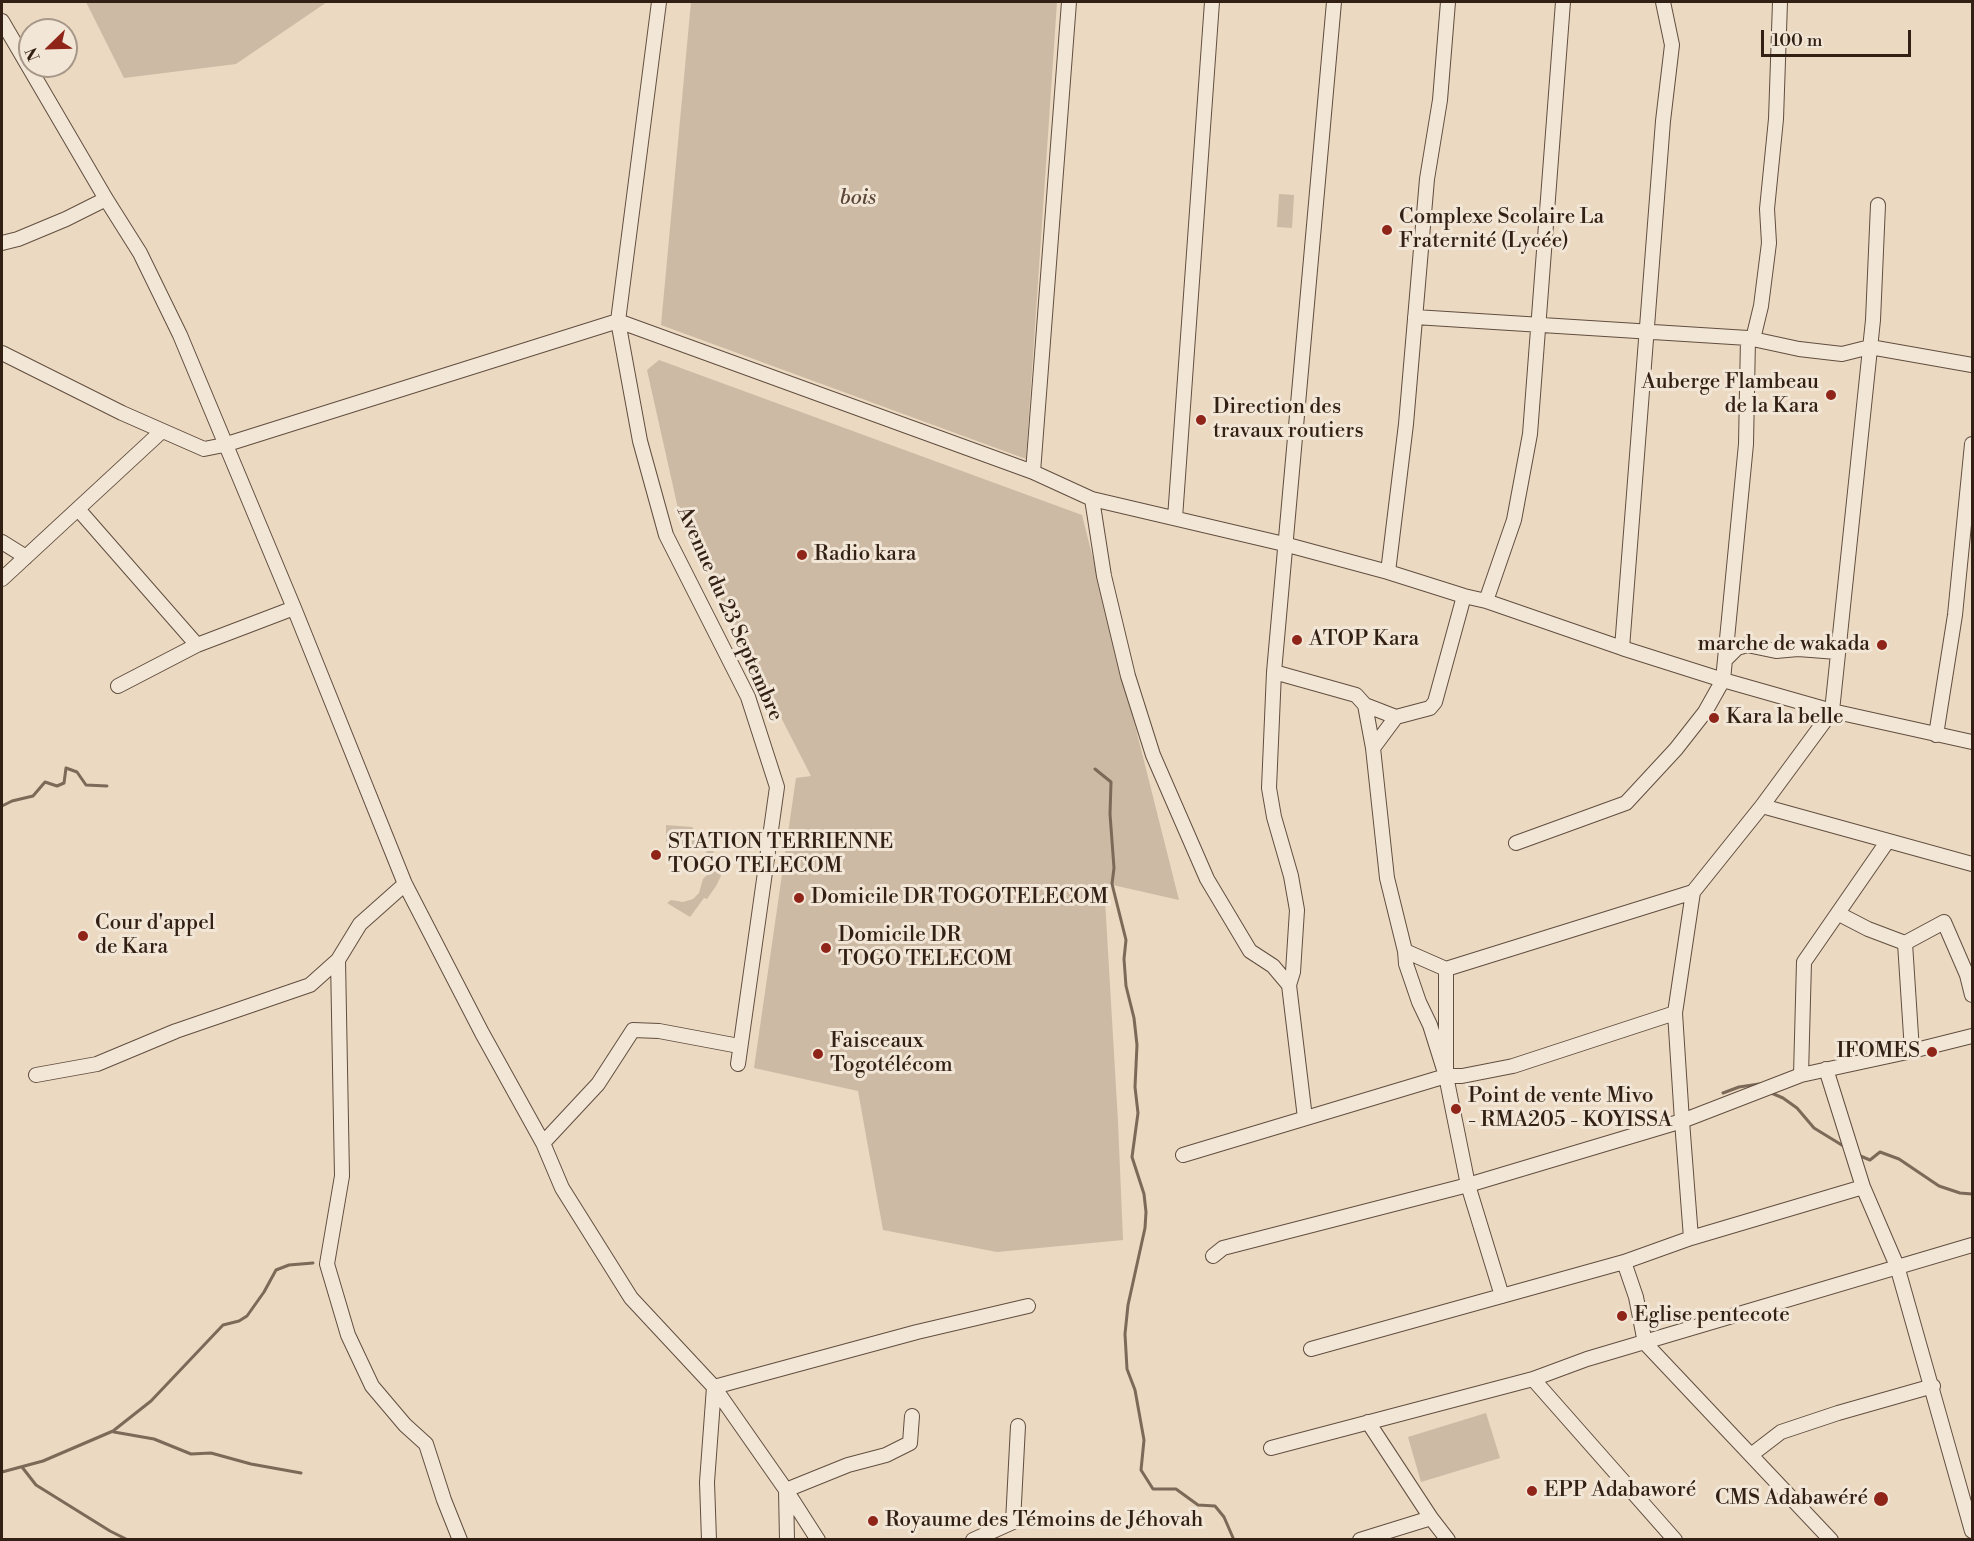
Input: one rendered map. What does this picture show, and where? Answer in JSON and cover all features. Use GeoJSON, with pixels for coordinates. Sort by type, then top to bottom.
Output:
{"type":"FeatureCollection","features":[{"type":"Feature","properties":{"kind":"street","name":"Avenue du 23 Septembre"},"geometry":{"type":"LineString","coordinates":[[659,2],[618,321],[640,441],[666,535],[748,697],[777,787],[738,1065]]}},
{"type":"Feature","properties":{"kind":"street"},"geometry":{"type":"LineString","coordinates":[[1033,471],[1069,2]]}},
{"type":"Feature","properties":{"kind":"street"},"geometry":{"type":"LineString","coordinates":[[1175,518],[1212,2]]}},
{"type":"Feature","properties":{"kind":"street"},"geometry":{"type":"LineString","coordinates":[[1305,1118],[1289,985],[1293,972],[1297,910],[1269,788],[1274,672],[1284,544],[1334,2]]}},
{"type":"Feature","properties":{"kind":"street"},"geometry":{"type":"LineString","coordinates":[[1388,572],[1406,424],[1427,179],[1440,100],[1448,2]]}},
{"type":"Feature","properties":{"kind":"street"},"geometry":{"type":"LineString","coordinates":[[1486,601],[1514,520],[1530,434],[1563,2]]}},
{"type":"Feature","properties":{"kind":"street"},"geometry":{"type":"LineString","coordinates":[[1622,648],[1672,45],[1663,2]]}},
{"type":"Feature","properties":{"kind":"street"},"geometry":{"type":"LineString","coordinates":[[1516,843],[1626,803],[1676,749],[1705,712],[1723,680],[1746,444],[1750,338],[1761,306],[1769,243],[1767,209],[1776,119],[1780,2]]}},
{"type":"Feature","properties":{"kind":"street"},"geometry":{"type":"LineString","coordinates":[[2,21],[140,253],[175,325],[294,608],[405,884],[482,1034],[543,1143],[562,1188],[631,1298],[714,1387],[818,1539]]}},
{"type":"Feature","properties":{"kind":"street"},"geometry":{"type":"LineString","coordinates":[[2,243],[18,239],[66,219],[106,199]]}},
{"type":"Feature","properties":{"kind":"street"},"geometry":{"type":"LineString","coordinates":[[1690,1238],[1675,1013],[1693,892],[1762,806],[1832,711],[1870,347],[1878,205]]}},
{"type":"Feature","properties":{"kind":"street"},"geometry":{"type":"LineString","coordinates":[[1415,317],[1750,338],[1798,349],[1842,354],[1870,347],[1972,365]]}},
{"type":"Feature","properties":{"kind":"street"},"geometry":{"type":"LineString","coordinates":[[2,353],[204,449],[224,445],[618,321],[1033,471],[1092,499],[1284,544],[1388,572],[1486,601],[1723,680],[1832,711],[1972,742]]}},
{"type":"Feature","properties":{"kind":"street"},"geometry":{"type":"LineString","coordinates":[[2,579],[162,431]]}},
{"type":"Feature","properties":{"kind":"street"},"geometry":{"type":"LineString","coordinates":[[1936,735],[1970,513],[1972,444]]}},
{"type":"Feature","properties":{"kind":"street"},"geometry":{"type":"LineString","coordinates":[[1092,499],[1104,576],[1128,676],[1153,755],[1208,879],[1250,951],[1273,966],[1289,985]]}},
{"type":"Feature","properties":{"kind":"street"},"geometry":{"type":"LineString","coordinates":[[78,509],[197,645]]}},
{"type":"Feature","properties":{"kind":"street"},"geometry":{"type":"LineString","coordinates":[[2,542],[26,557]]}},
{"type":"Feature","properties":{"kind":"street"},"geometry":{"type":"LineString","coordinates":[[1274,672],[1356,695],[1365,705],[1396,717],[1430,708],[1435,702],[1464,596]]}},
{"type":"Feature","properties":{"kind":"street"},"geometry":{"type":"LineString","coordinates":[[118,686],[197,645],[294,608]]}},
{"type":"Feature","properties":{"kind":"street"},"geometry":{"type":"LineString","coordinates":[[1725,660],[1737,648],[1747,645],[1776,651],[1798,649],[1837,652]]}},
{"type":"Feature","properties":{"kind":"street"},"geometry":{"type":"LineString","coordinates":[[1365,705],[1373,748],[1387,878],[1405,951],[1406,964],[1419,1002],[1430,1025],[1446,1076],[1468,1185],[1503,1296]]}},
{"type":"Feature","properties":{"kind":"street"},"geometry":{"type":"LineString","coordinates":[[1373,748],[1396,717]]}},
{"type":"Feature","properties":{"kind":"street"},"geometry":{"type":"LineString","coordinates":[[1762,806],[1972,864]]}},
{"type":"Feature","properties":{"kind":"street"},"geometry":{"type":"LineString","coordinates":[[1802,1075],[1804,962],[1887,842]]}},
{"type":"Feature","properties":{"kind":"street"},"geometry":{"type":"LineString","coordinates":[[36,1075],[97,1064],[176,1031],[310,985],[338,960],[360,924],[405,884]]}},
{"type":"Feature","properties":{"kind":"street"},"geometry":{"type":"LineString","coordinates":[[1405,951],[1446,969],[1693,892]]}},
{"type":"Feature","properties":{"kind":"street"},"geometry":{"type":"LineString","coordinates":[[1839,914],[1868,929],[1905,943],[1944,922],[1970,975],[1972,995]]}},
{"type":"Feature","properties":{"kind":"street"},"geometry":{"type":"LineString","coordinates":[[1905,943],[1912,1051]]}},
{"type":"Feature","properties":{"kind":"street"},"geometry":{"type":"LineString","coordinates":[[338,960],[342,1176],[327,1264],[348,1335],[372,1386],[405,1425],[426,1443],[444,1500],[460,1539]]}},
{"type":"Feature","properties":{"kind":"street"},"geometry":{"type":"LineString","coordinates":[[1446,969],[1446,1076]]}},
{"type":"Feature","properties":{"kind":"street"},"geometry":{"type":"LineString","coordinates":[[1183,1155],[1446,1076],[1462,1076],[1513,1066],[1675,1013]]}},
{"type":"Feature","properties":{"kind":"street"},"geometry":{"type":"LineString","coordinates":[[543,1143],[598,1084],[633,1030],[659,1031],[739,1046]]}},
{"type":"Feature","properties":{"kind":"street"},"geometry":{"type":"LineString","coordinates":[[1213,1256],[1223,1248],[1468,1185],[1682,1121],[1802,1075],[1972,1036]]}},
{"type":"Feature","properties":{"kind":"street"},"geometry":{"type":"LineString","coordinates":[[1826,1069],[1863,1187],[1897,1266],[1933,1386],[1972,1531]]}},
{"type":"Feature","properties":{"kind":"street"},"geometry":{"type":"LineString","coordinates":[[1311,1349],[1503,1296],[1545,1282],[1624,1262],[1690,1238],[1863,1187]]}},
{"type":"Feature","properties":{"kind":"street"},"geometry":{"type":"LineString","coordinates":[[1270,1448],[1533,1379],[1587,1359],[1972,1245]]}},
{"type":"Feature","properties":{"kind":"street"},"geometry":{"type":"LineString","coordinates":[[1624,1262],[1636,1298],[1645,1343],[1831,1539]]}},
{"type":"Feature","properties":{"kind":"street"},"geometry":{"type":"LineString","coordinates":[[714,1387],[917,1332],[1028,1306]]}},
{"type":"Feature","properties":{"kind":"street"},"geometry":{"type":"LineString","coordinates":[[1533,1379],[1675,1539]]}},
{"type":"Feature","properties":{"kind":"street"},"geometry":{"type":"LineString","coordinates":[[1751,1455],[1781,1432],[1933,1386]]}},
{"type":"Feature","properties":{"kind":"street"},"geometry":{"type":"LineString","coordinates":[[709,1539],[707,1482],[714,1387]]}},
{"type":"Feature","properties":{"kind":"street"},"geometry":{"type":"LineString","coordinates":[[786,1490],[848,1465],[886,1455],[910,1443],[912,1416]]}},
{"type":"Feature","properties":{"kind":"street"},"geometry":{"type":"LineString","coordinates":[[1368,1422],[1431,1518],[1448,1539]]}},
{"type":"Feature","properties":{"kind":"street"},"geometry":{"type":"LineString","coordinates":[[973,1539],[1013,1522],[1018,1426]]}},
{"type":"Feature","properties":{"kind":"street"},"geometry":{"type":"LineString","coordinates":[[786,1490],[787,1539]]}},
{"type":"Feature","properties":{"kind":"street"},"geometry":{"type":"LineString","coordinates":[[1360,1539],[1431,1518]]}},
{"type":"Feature","properties":{"kind":"green space"},"geometry":{"type":"Polygon","coordinates":[[[86,2],[327,2],[236,64],[124,78],[86,2]]]}},
{"type":"Feature","properties":{"kind":"green space","name":"bois"},"geometry":{"type":"Polygon","coordinates":[[[691,2],[1057,2],[1026,459],[661,325],[691,2]]]}},
{"type":"Feature","properties":{"kind":"green space"},"geometry":{"type":"Polygon","coordinates":[[[1279,194],[1294,195],[1292,228],[1277,227],[1279,194]]]}},
{"type":"Feature","properties":{"kind":"green space"},"geometry":{"type":"Polygon","coordinates":[[[659,360],[1082,515],[1179,900],[1104,883],[1123,1240],[997,1252],[883,1230],[858,1091],[754,1068],[796,778],[811,776],[681,522],[647,370],[659,360]]]}},
{"type":"Feature","properties":{"kind":"green space"},"geometry":{"type":"Polygon","coordinates":[[[666,825],[692,827],[714,852],[707,857],[706,850],[666,846],[666,825]]]}},
{"type":"Feature","properties":{"kind":"green space"},"geometry":{"type":"Polygon","coordinates":[[[720,869],[721,876],[716,886],[690,917],[667,903],[671,900],[683,902],[693,899],[699,893],[703,879],[720,869]]]}},
{"type":"Feature","properties":{"kind":"green space"},"geometry":{"type":"Polygon","coordinates":[[[1486,1413],[1500,1458],[1421,1482],[1408,1437],[1486,1413]]]}},
{"type":"Feature","properties":{"kind":"waterway"},"geometry":{"type":"LineString","coordinates":[[2,806],[33,796],[45,782],[57,786],[64,783],[66,768],[77,772],[86,785],[107,786]]}},
{"type":"Feature","properties":{"kind":"waterway"},"geometry":{"type":"LineString","coordinates":[[1095,769],[1111,782],[1110,814],[1114,868],[1112,884],[1126,940],[1124,959],[1126,986],[1134,1018],[1137,1045],[1135,1087],[1138,1113],[1132,1157],[1144,1194],[1146,1212],[1145,1228],[1128,1305],[1125,1334],[1127,1369],[1135,1390],[1144,1440],[1141,1470],[1153,1489],[1176,1489],[1198,1505],[1215,1506],[1224,1517],[1234,1540]]}},
{"type":"Feature","properties":{"kind":"waterway"},"geometry":{"type":"LineString","coordinates":[[1723,1093],[1739,1087],[1759,1084],[1761,1086]]}},
{"type":"Feature","properties":{"kind":"waterway"},"geometry":{"type":"LineString","coordinates":[[1769,1092],[1797,1108],[1814,1128],[1845,1147]]}},
{"type":"Feature","properties":{"kind":"waterway"},"geometry":{"type":"LineString","coordinates":[[1858,1155],[1870,1160],[1880,1152],[1899,1159],[1939,1186],[1960,1193],[1972,1194]]}},
{"type":"Feature","properties":{"kind":"waterway"},"geometry":{"type":"LineString","coordinates":[[2,1472],[43,1461],[113,1431],[151,1401],[223,1325],[239,1321],[247,1316],[276,1270],[289,1265],[313,1263]]}},
{"type":"Feature","properties":{"kind":"waterway"},"geometry":{"type":"LineString","coordinates":[[114,1432],[154,1439],[191,1454],[211,1453],[251,1464],[301,1473]]}},
{"type":"Feature","properties":{"kind":"waterway"},"geometry":{"type":"LineString","coordinates":[[22,1467],[36,1485],[128,1540]]}},
{"type":"Feature","properties":{"kind":"place","name":"Complexe Scolaire La Fraternité (Lycée)"},"geometry":{"type":"Point","coordinates":[1387,230]}},
{"type":"Feature","properties":{"kind":"place","name":"Auberge Flambeau de la Kara"},"geometry":{"type":"Point","coordinates":[1831,395]}},
{"type":"Feature","properties":{"kind":"place","name":"Direction des travaux routiers"},"geometry":{"type":"Point","coordinates":[1201,420]}},
{"type":"Feature","properties":{"kind":"place","name":"Radio kara"},"geometry":{"type":"Point","coordinates":[802,555]}},
{"type":"Feature","properties":{"kind":"place","name":"ATOP Kara"},"geometry":{"type":"Point","coordinates":[1297,640]}},
{"type":"Feature","properties":{"kind":"place","name":"marche de wakada"},"geometry":{"type":"Point","coordinates":[1882,645]}},
{"type":"Feature","properties":{"kind":"place","name":"Kara la belle"},"geometry":{"type":"Point","coordinates":[1714,718]}},
{"type":"Feature","properties":{"kind":"place","name":"STATION TERRIENNE TOGO TELECOM"},"geometry":{"type":"Point","coordinates":[656,855]}},
{"type":"Feature","properties":{"kind":"place","name":"Domicile DR TOGOTELECOM"},"geometry":{"type":"Point","coordinates":[799,898]}},
{"type":"Feature","properties":{"kind":"place","name":"Cour d'appel de Kara"},"geometry":{"type":"Point","coordinates":[83,936]}},
{"type":"Feature","properties":{"kind":"place","name":"Domicile DR TOGO TELECOM"},"geometry":{"type":"Point","coordinates":[826,948]}},
{"type":"Feature","properties":{"kind":"place","name":"IFOMES"},"geometry":{"type":"Point","coordinates":[1932,1052]}},
{"type":"Feature","properties":{"kind":"place","name":"Faisceaux Togotélécom"},"geometry":{"type":"Point","coordinates":[818,1054]}},
{"type":"Feature","properties":{"kind":"place","name":"Point de vente Mivo - RMA205 - KOYISSA"},"geometry":{"type":"Point","coordinates":[1456,1109]}},
{"type":"Feature","properties":{"kind":"place","name":"Eglise pentecote"},"geometry":{"type":"Point","coordinates":[1622,1316]}},
{"type":"Feature","properties":{"kind":"place","name":"EPP Adabaworé"},"geometry":{"type":"Point","coordinates":[1532,1491]}},
{"type":"Feature","properties":{"kind":"place","name":"CMS Adabawéré"},"geometry":{"type":"Point","coordinates":[1881,1499]}},
{"type":"Feature","properties":{"kind":"place","name":"Royaume des Témoins de Jéhovah"},"geometry":{"type":"Point","coordinates":[873,1521]}}]}
